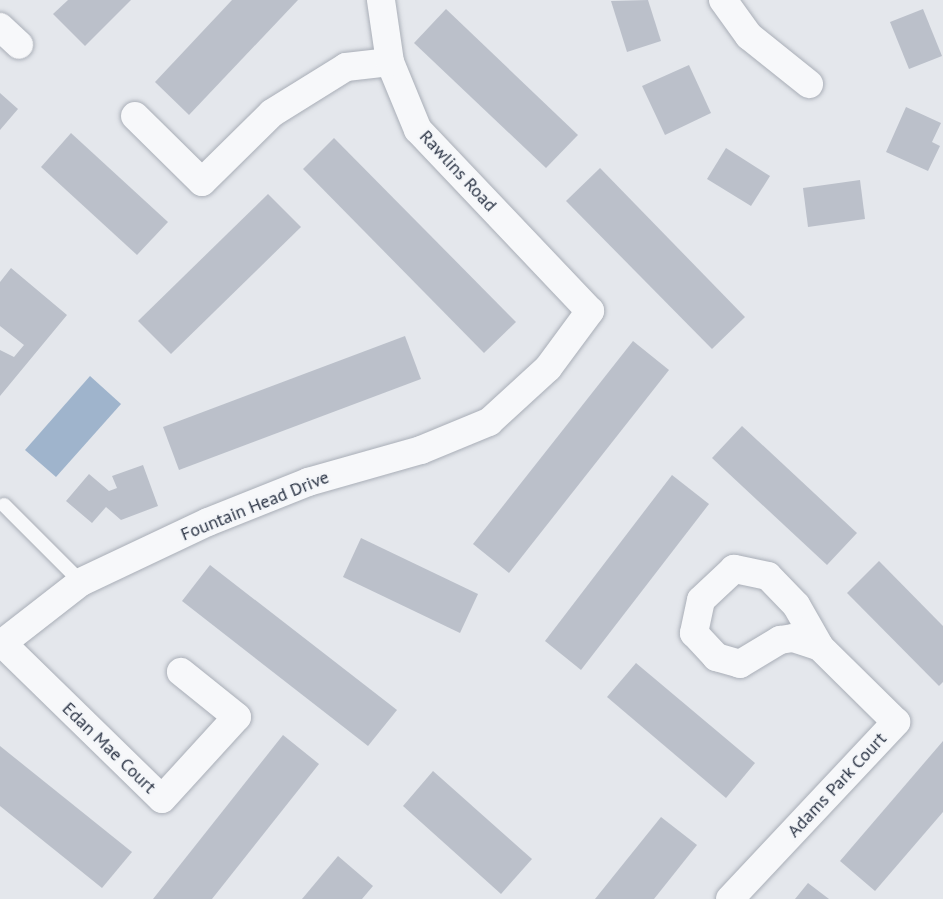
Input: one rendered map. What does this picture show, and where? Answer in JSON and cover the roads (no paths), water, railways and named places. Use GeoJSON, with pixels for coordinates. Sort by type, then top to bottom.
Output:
{"type":"FeatureCollection","features":[{"type":"Feature","properties":{"kind":"street","name":"Rawlins Road"},"geometry":{"type":"LineString","coordinates":[[381,0],[390,62],[418,130],[590,311]]}},
{"type":"Feature","properties":{"kind":"street"},"geometry":{"type":"LineString","coordinates":[[723,0],[749,36],[808,84]]}},
{"type":"Feature","properties":{"kind":"street"},"geometry":{"type":"LineString","coordinates":[[135,116],[202,182],[272,113],[346,67],[390,62]]}},
{"type":"Feature","properties":{"kind":"street","name":"Fountain Head Drive"},"geometry":{"type":"LineString","coordinates":[[4,634],[81,582],[208,522],[308,482],[421,450],[489,422],[548,368],[590,311]]}},
{"type":"Feature","properties":{"kind":"street","name":"Edan Mae Court"},"geometry":{"type":"LineString","coordinates":[[4,634],[162,799],[237,717],[181,672]]}},
{"type":"Feature","properties":{"kind":"street","name":"Adams Park Court"},"geometry":{"type":"LineString","coordinates":[[730,899],[896,722],[820,647]]}},
{"type":"Feature","properties":{"kind":"lane"},"geometry":{"type":"LineString","coordinates":[[4,505],[81,582]]}},
{"type":"Feature","properties":{"kind":"water"},"geometry":{"type":"Polygon","coordinates":[[[90,376],[121,404],[56,477],[25,450],[90,376]]]}}]}
